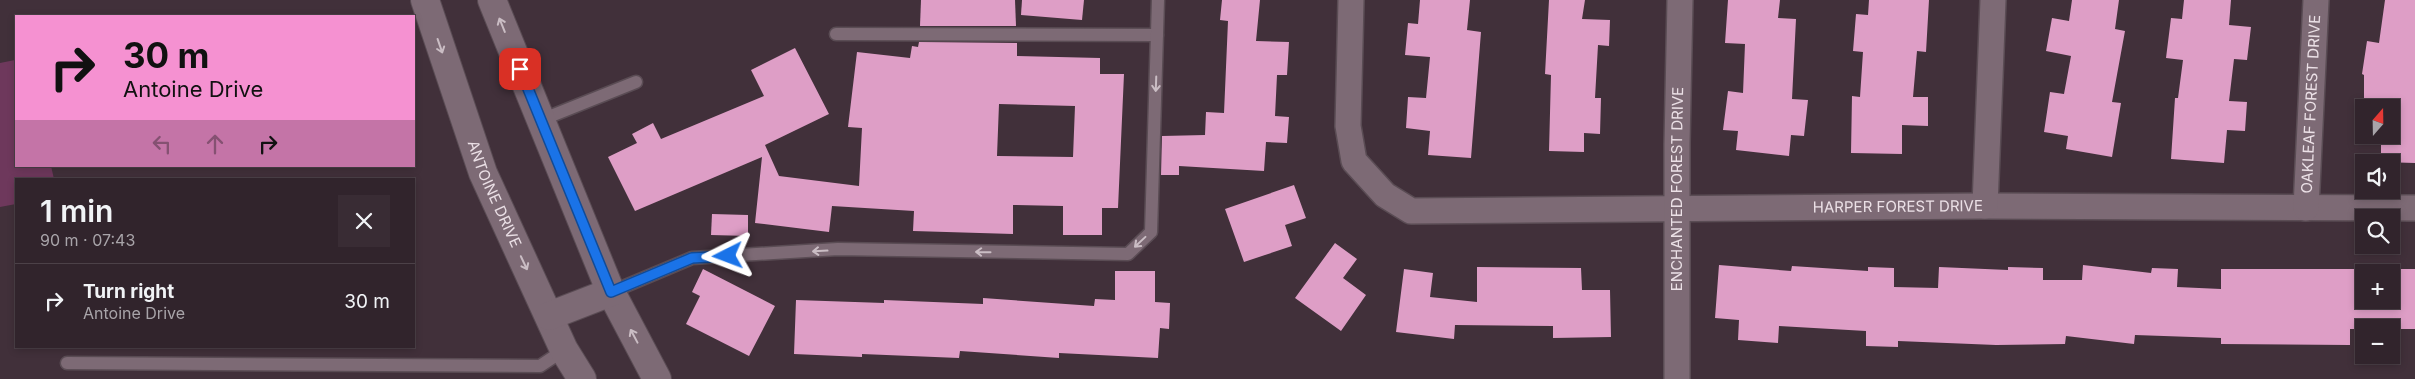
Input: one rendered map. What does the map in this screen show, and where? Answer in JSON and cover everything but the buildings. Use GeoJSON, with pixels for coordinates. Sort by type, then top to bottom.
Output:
{"type":"FeatureCollection","features":[{"type":"Feature","properties":{"kind":"main road","name":"ANTOINE DRIVE"},"geometry":{"type":"LineString","coordinates":[[425,0],[483,173],[564,350],[582,379]]}},
{"type":"Feature","properties":{"kind":"main road"},"geometry":{"type":"LineString","coordinates":[[492,0],[611,292],[657,379]]}},
{"type":"Feature","properties":{"kind":"main road"},"geometry":{"type":"LineString","coordinates":[[549,316],[611,292]]}},
{"type":"Feature","properties":{"kind":"street","name":"HARPER FOREST DRIVE"},"geometry":{"type":"LineString","coordinates":[[1351,0],[1348,126],[1354,161],[1385,196],[1411,211],[1985,206],[2415,208]]}},
{"type":"Feature","properties":{"kind":"street","name":"ENCHANTED FOREST DRIVE"},"geometry":{"type":"LineString","coordinates":[[1678,379],[1677,144],[1680,0]]}},
{"type":"Feature","properties":{"kind":"street"},"geometry":{"type":"LineString","coordinates":[[1985,206],[1989,59],[1993,0]]}},
{"type":"Feature","properties":{"kind":"street","name":"OAKLEAF FOREST DRIVE"},"geometry":{"type":"LineString","coordinates":[[2306,208],[2316,0]]}},
{"type":"Feature","properties":{"kind":"lane"},"geometry":{"type":"LineString","coordinates":[[611,292],[692,258],[838,250],[1128,254],[1150,232],[1158,0]]}},
{"type":"Feature","properties":{"kind":"lane"},"geometry":{"type":"LineString","coordinates":[[836,34],[1157,35]]}},
{"type":"Feature","properties":{"kind":"lane"},"geometry":{"type":"LineString","coordinates":[[541,120],[636,82]]}},
{"type":"Feature","properties":{"kind":"lane"},"geometry":{"type":"LineString","coordinates":[[67,363],[540,366],[564,350]]}},
{"type":"Feature","properties":{"kind":"shaded area"},"geometry":{"type":"Polygon","coordinates":[[[15,60],[15,167],[51,167],[54,178],[15,178],[15,204],[0,207],[0,63],[15,60]]]}},
{"type":"Feature","properties":{"kind":"route"},"geometry":{"type":"LineString","coordinates":[[520,69],[611,292],[692,258],[728,256]]}}]}
